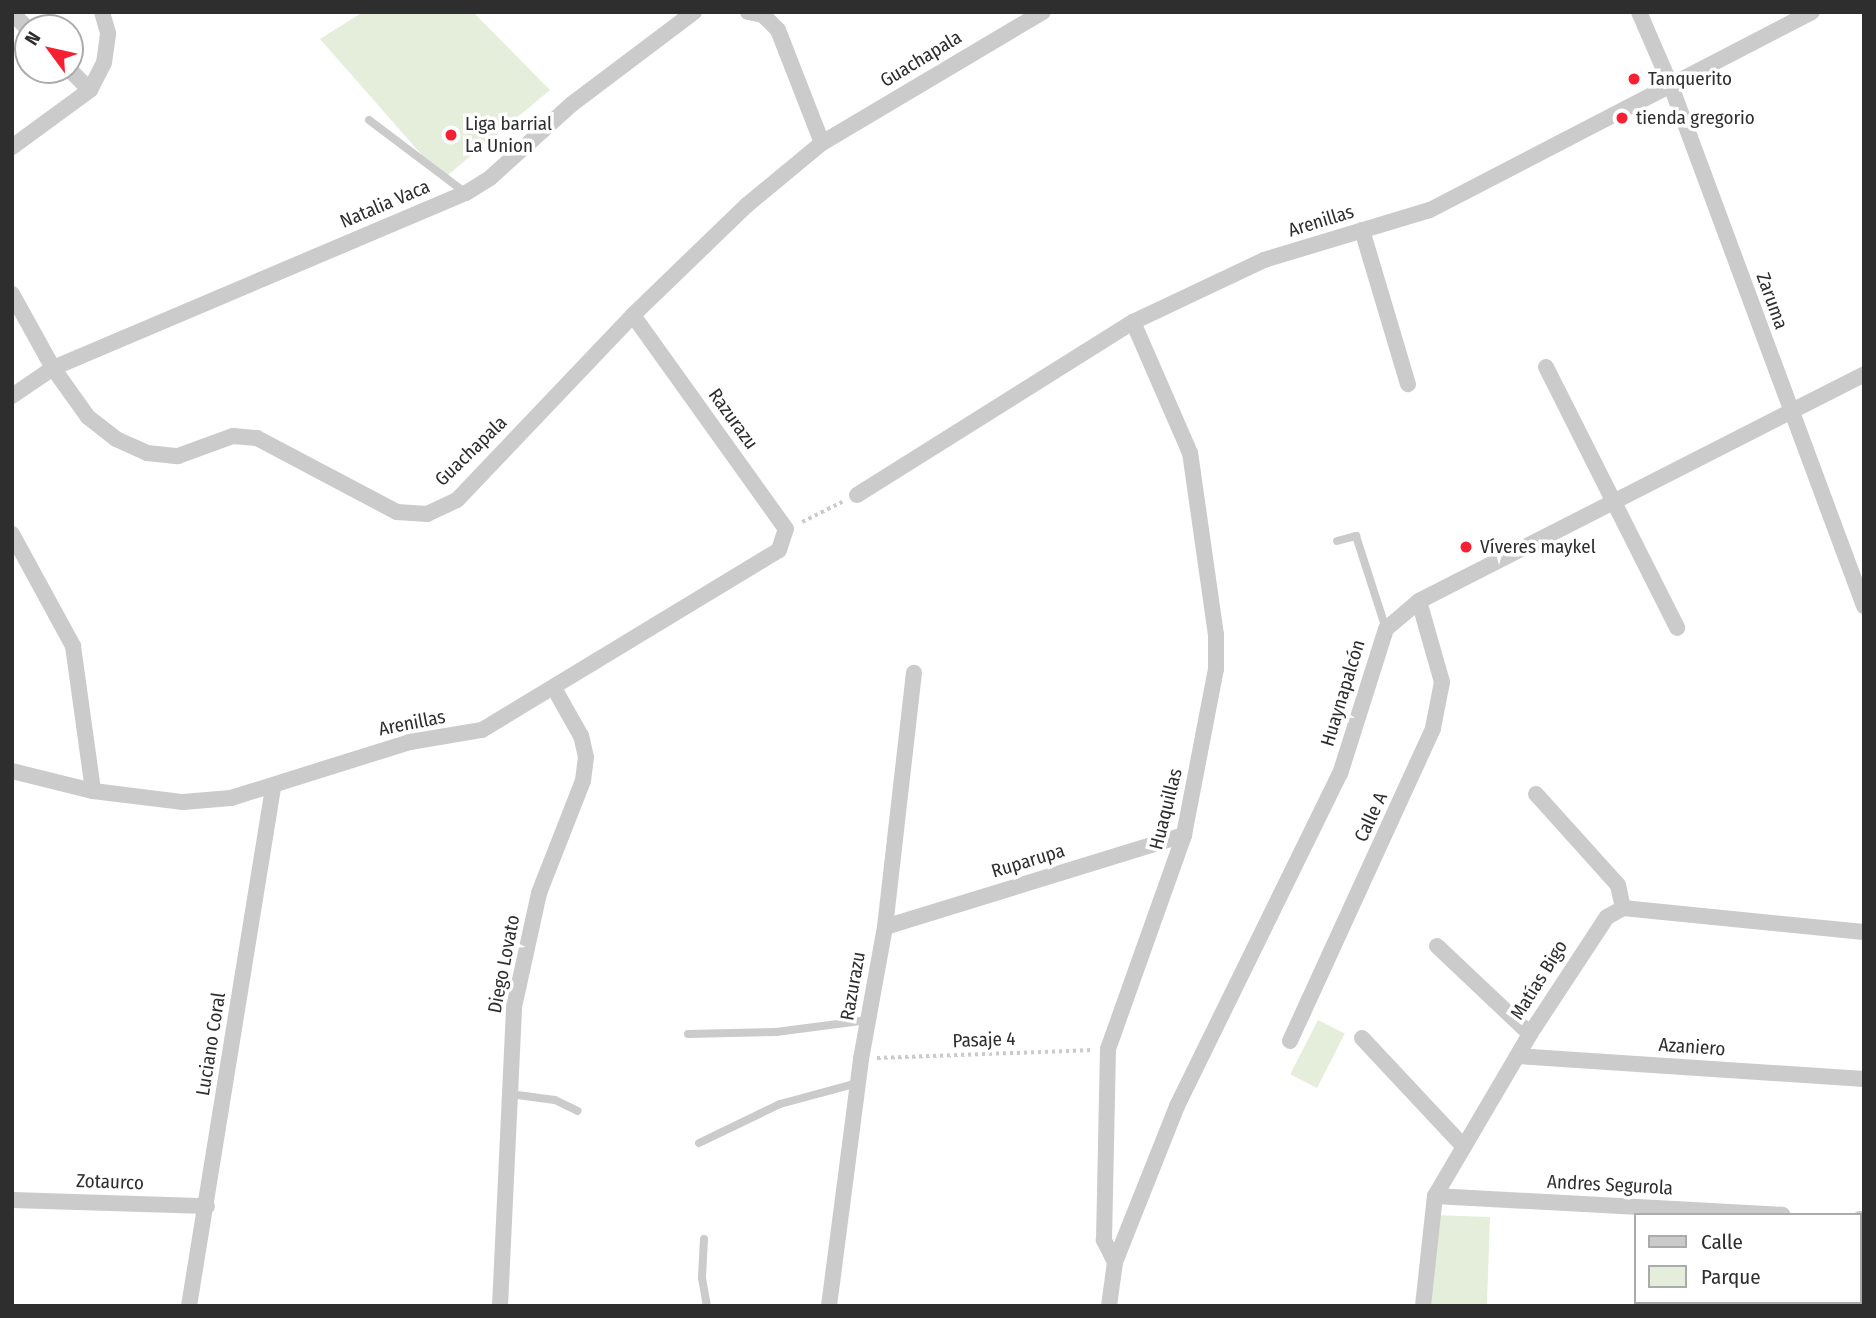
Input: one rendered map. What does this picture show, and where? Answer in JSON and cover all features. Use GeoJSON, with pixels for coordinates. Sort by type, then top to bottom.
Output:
{"type":"FeatureCollection","features":[{"type":"Feature","properties":{"kind":"street"},"geometry":{"type":"LineString","coordinates":[[12,148],[90,90],[104,63],[108,33],[102,12]]}},
{"type":"Feature","properties":{"kind":"street","name":"Natalia Vaca"},"geometry":{"type":"LineString","coordinates":[[12,396],[53,368],[466,193],[490,178],[572,104],[694,12]]}},
{"type":"Feature","properties":{"kind":"street"},"geometry":{"type":"LineString","coordinates":[[748,12],[763,15],[778,30],[822,142]]}},
{"type":"Feature","properties":{"kind":"street","name":"Zaruma"},"geometry":{"type":"LineString","coordinates":[[1639,12],[1671,86],[1864,606]]}},
{"type":"Feature","properties":{"kind":"street","name":"Arenillas"},"geometry":{"type":"LineString","coordinates":[[857,495],[1133,323],[1264,260],[1430,210],[1812,12]]}},
{"type":"Feature","properties":{"kind":"street","name":"Guachapala"},"geometry":{"type":"LineString","coordinates":[[12,293],[53,368],[88,417],[116,439],[146,453],[178,456],[233,436],[257,438],[397,512],[427,514],[457,500],[633,315],[747,205],[822,142],[1037,14]]}},
{"type":"Feature","properties":{"kind":"street"},"geometry":{"type":"LineString","coordinates":[[84,84],[90,90]]}},
{"type":"Feature","properties":{"kind":"street"},"geometry":{"type":"LineString","coordinates":[[1362,230],[1408,384]]}},
{"type":"Feature","properties":{"kind":"street","name":"Razurazu"},"geometry":{"type":"LineString","coordinates":[[633,315],[786,529]]}},
{"type":"Feature","properties":{"kind":"street","name":"Huaquillas"},"geometry":{"type":"LineString","coordinates":[[1109,1306],[1115,1262],[1104,1240],[1108,1049],[1184,835],[1216,669],[1216,635],[1190,453],[1133,323]]}},
{"type":"Feature","properties":{"kind":"street"},"geometry":{"type":"LineString","coordinates":[[1546,367],[1612,504],[1677,628]]}},
{"type":"Feature","properties":{"kind":"street","name":"Huaynapalcón"},"geometry":{"type":"LineString","coordinates":[[1115,1262],[1177,1106],[1340,774],[1386,629],[1419,601],[1864,374]]}},
{"type":"Feature","properties":{"kind":"street","name":"Arenillas"},"geometry":{"type":"LineString","coordinates":[[12,771],[93,791],[183,802],[273,788],[337,762],[410,742],[482,730],[779,550],[786,529]]}},
{"type":"Feature","properties":{"kind":"street"},"geometry":{"type":"LineString","coordinates":[[12,534],[73,646],[93,791]]}},
{"type":"Feature","properties":{"kind":"street","name":"Calle A"},"geometry":{"type":"LineString","coordinates":[[1290,1041],[1433,728],[1442,682],[1419,601]]}},
{"type":"Feature","properties":{"kind":"street","name":"Razurazu"},"geometry":{"type":"LineString","coordinates":[[829,1306],[861,1059],[885,928],[914,673]]}},
{"type":"Feature","properties":{"kind":"street","name":"Diego Lovato"},"geometry":{"type":"LineString","coordinates":[[505,1303],[509,1094],[514,1007],[536,906],[583,781],[586,757],[581,736],[554,688]]}},
{"type":"Feature","properties":{"kind":"street","name":"Luciano Coral"},"geometry":{"type":"LineString","coordinates":[[189,1306],[273,788]]}},
{"type":"Feature","properties":{"kind":"street"},"geometry":{"type":"LineString","coordinates":[[1536,794],[1618,885],[1623,908],[1864,932]]}},
{"type":"Feature","properties":{"kind":"street","name":"Ruparupa"},"geometry":{"type":"LineString","coordinates":[[885,928],[1184,835]]}},
{"type":"Feature","properties":{"kind":"street","name":"Matías Bigo"},"geometry":{"type":"LineString","coordinates":[[1423,1306],[1435,1196],[1594,931],[1606,917],[1623,908]]}},
{"type":"Feature","properties":{"kind":"street"},"geometry":{"type":"LineString","coordinates":[[1437,946],[1518,1027],[1530,1034]]}},
{"type":"Feature","properties":{"kind":"street"},"geometry":{"type":"LineString","coordinates":[[1362,1038],[1464,1147]]}},
{"type":"Feature","properties":{"kind":"street","name":"Azaniero"},"geometry":{"type":"LineString","coordinates":[[1518,1056],[1864,1079]]}},
{"type":"Feature","properties":{"kind":"street","name":"Andres Segurola"},"geometry":{"type":"LineString","coordinates":[[1435,1196],[1745,1213]]}},
{"type":"Feature","properties":{"kind":"street","name":"Zotaurco"},"geometry":{"type":"LineString","coordinates":[[12,1200],[207,1206]]}},
{"type":"Feature","properties":{"kind":"lane"},"geometry":{"type":"LineString","coordinates":[[369,120],[466,193]]}},
{"type":"Feature","properties":{"kind":"lane"},"geometry":{"type":"LineString","coordinates":[[1337,541],[1356,536],[1386,629]]}},
{"type":"Feature","properties":{"kind":"lane"},"geometry":{"type":"LineString","coordinates":[[688,1034],[776,1032],[868,1020]]}},
{"type":"Feature","properties":{"kind":"lane"},"geometry":{"type":"LineString","coordinates":[[699,1143],[780,1104],[858,1083]]}},
{"type":"Feature","properties":{"kind":"lane"},"geometry":{"type":"LineString","coordinates":[[509,1094],[555,1100],[578,1111]]}},
{"type":"Feature","properties":{"kind":"lane"},"geometry":{"type":"LineString","coordinates":[[705,1239],[702,1278],[707,1306]]}},
{"type":"Feature","properties":{"kind":"path"},"geometry":{"type":"LineString","coordinates":[[786,529],[857,495]]}},
{"type":"Feature","properties":{"kind":"path","name":"Pasaje 4"},"geometry":{"type":"LineString","coordinates":[[861,1059],[1108,1049]]}},
{"type":"Feature","properties":{"kind":"green space","name":"Liga barrial La Union"},"geometry":{"type":"Polygon","coordinates":[[[363,12],[473,12],[550,90],[443,179],[320,39],[363,12]]]}},
{"type":"Feature","properties":{"kind":"green space"},"geometry":{"type":"Polygon","coordinates":[[[1318,1020],[1345,1034],[1317,1088],[1290,1074],[1318,1020]]]}},
{"type":"Feature","properties":{"kind":"green space"},"geometry":{"type":"Polygon","coordinates":[[[1433,1215],[1490,1217],[1487,1306],[1430,1306],[1433,1215]]]}},
{"type":"Feature","properties":{"kind":"place","name":"Tanquerito"},"geometry":{"type":"Point","coordinates":[1634,79]}},
{"type":"Feature","properties":{"kind":"place","name":"tienda gregorio"},"geometry":{"type":"Point","coordinates":[1622,118]}},
{"type":"Feature","properties":{"kind":"place","name":"Liga barrial La Union"},"geometry":{"type":"Point","coordinates":[451,135]}},
{"type":"Feature","properties":{"kind":"place","name":"Víveres maykel"},"geometry":{"type":"Point","coordinates":[1466,547]}}]}
